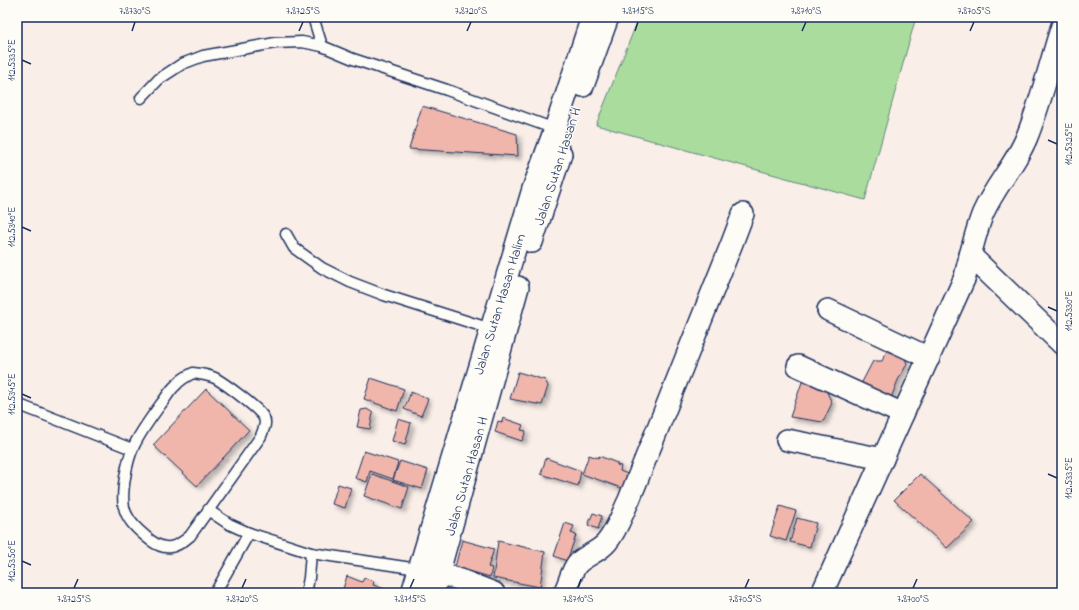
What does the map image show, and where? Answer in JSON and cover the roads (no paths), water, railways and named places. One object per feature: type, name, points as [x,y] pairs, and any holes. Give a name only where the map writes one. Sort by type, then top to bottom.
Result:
[{"type":"street","name":"Jalan Sutan Hasan Halim","points":[[412,593],[533,189],[555,129],[592,17]]},
{"type":"street","name":"Jalan Sutan Hasan H","points":[[433,593],[524,266],[582,90],[608,17]]},
{"type":"street","points":[[822,593],[965,277],[970,255],[984,212],[1017,158],[1055,79],[1062,26]]},
{"type":"street","points":[[564,593],[576,566],[585,558],[596,552],[614,533],[635,485],[743,214]]},
{"type":"street","points":[[970,255],[1062,344]]},
{"type":"street","points":[[828,310],[929,358]]},
{"type":"street","points":[[798,366],[903,414]]},
{"type":"street","points":[[787,440],[883,459]]},
{"type":"street","points":[[418,569],[439,573],[494,593]]},
{"type":"lane","points":[[313,17],[322,46]]},
{"type":"lane","points":[[141,98],[159,79],[182,64],[203,56],[275,43],[302,42],[322,46],[353,59],[555,129]]},
{"type":"lane","points":[[286,234],[294,248],[322,268],[350,282],[384,295],[491,329]]},
{"type":"lane","points":[[193,373],[206,375],[216,379],[257,409],[264,418],[265,426],[261,436],[208,510],[190,536],[180,545],[168,548],[155,544],[142,534],[131,523],[124,508],[122,488],[132,449],[143,429],[175,385],[184,377],[193,373]]},
{"type":"lane","points":[[17,404],[132,449]]},
{"type":"lane","points":[[208,510],[229,524],[249,533],[311,552],[418,569]]},
{"type":"lane","points":[[215,593],[249,533]]},
{"type":"lane","points":[[306,593],[311,552]]}]
